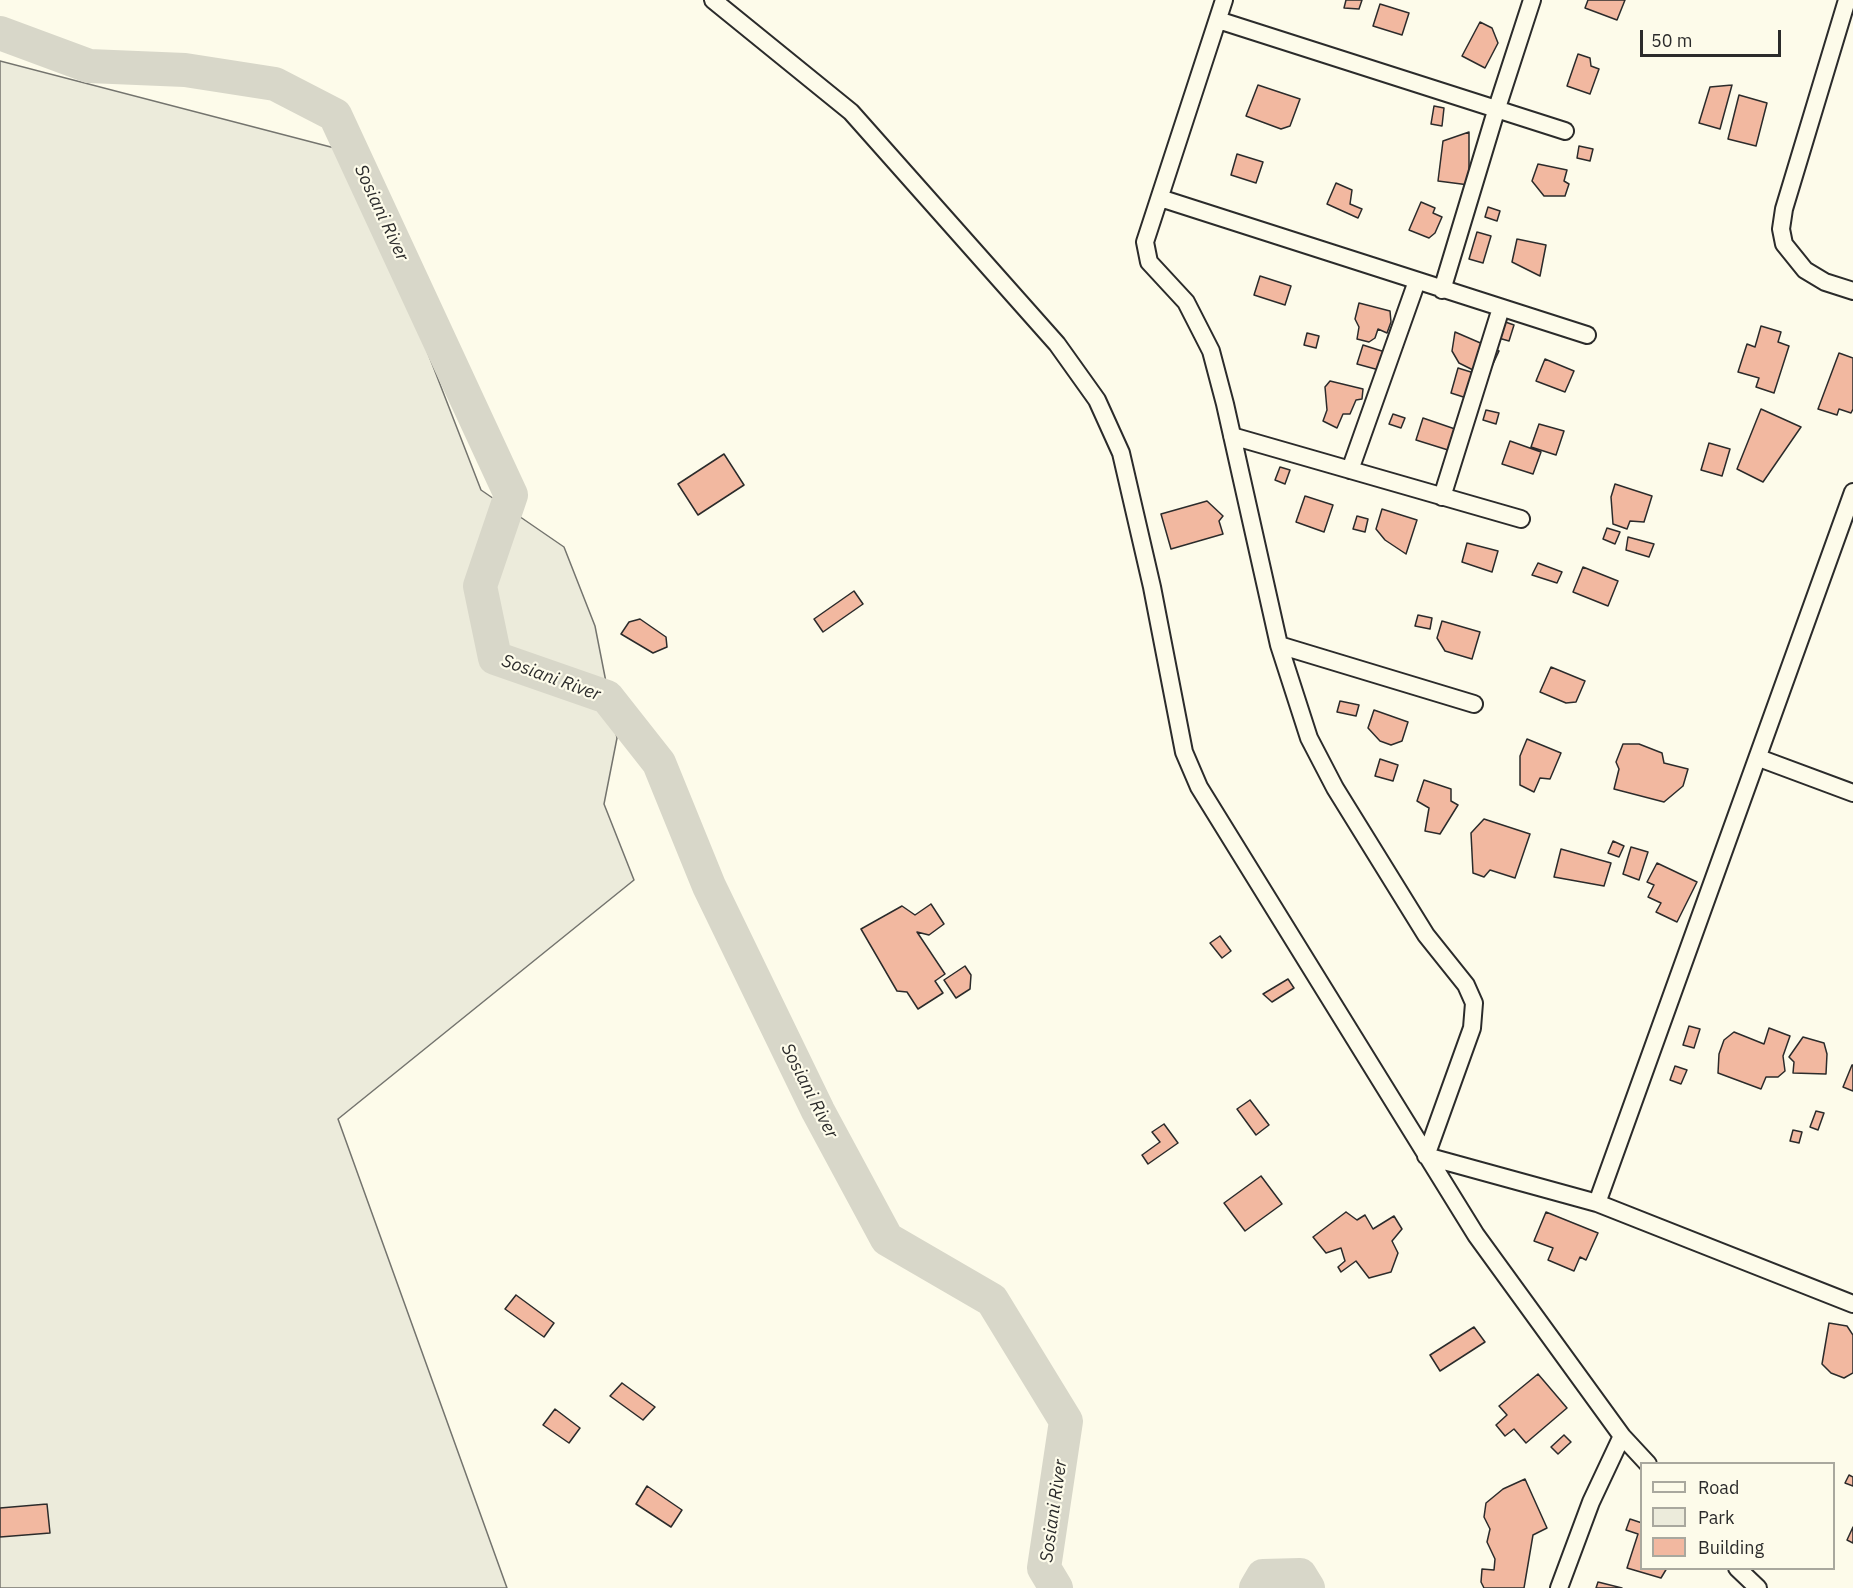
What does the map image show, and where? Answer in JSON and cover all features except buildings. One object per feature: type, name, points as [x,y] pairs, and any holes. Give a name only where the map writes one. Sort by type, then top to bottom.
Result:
[{"type":"street","points":[[712,0],[851,112],[1057,344],[1097,400],[1121,453],[1152,587],[1184,752],[1199,787],[1476,1235],[1622,1436],[1646,1462]]},
{"type":"street","points":[[1224,0],[1144,242],[1149,262],[1186,302],[1210,351],[1280,645],[1309,738],[1335,788],[1426,936],[1466,985],[1474,1003],[1472,1028],[1426,1156]]},
{"type":"street","points":[[1442,290],[1496,111],[1533,0]]},
{"type":"street","points":[[1847,0],[1784,209],[1781,229],[1784,244],[1805,270],[1825,282],[1853,291]]},
{"type":"street","points":[[1218,20],[1496,111],[1565,131]]},
{"type":"street","points":[[1160,198],[1587,335]]},
{"type":"street","points":[[1350,470],[1417,281]]},
{"type":"street","points":[[1442,496],[1501,308]]},
{"type":"street","points":[[1232,436],[1521,519]]},
{"type":"street","points":[[1597,1203],[1853,492]]},
{"type":"street","points":[[1280,645],[1474,704]]},
{"type":"street","points":[[1759,758],[1853,793]]},
{"type":"street","points":[[1426,1156],[1597,1203],[1853,1304]]},
{"type":"street","points":[[1559,1588],[1591,1502],[1622,1436]]},
{"type":"street","points":[[1738,1570],[1758,1588]]},
{"type":"green space","points":[[0,61],[350,152],[481,490],[564,547],[595,626],[617,738],[604,804],[634,880],[338,1119],[507,1588],[0,1588]]},
{"type":"waterway","name":"Sosiani River","points":[[0,33],[89,66],[185,70],[275,84],[335,115],[511,495],[480,586],[495,658],[607,697],[659,763],[709,886],[818,1111],[887,1239],[992,1300],[1066,1421],[1044,1568],[1056,1588]]},
{"type":"waterway","name":"Sosiani River","points":[[1256,1588],[1263,1576],[1300,1575],[1308,1588]]}]
